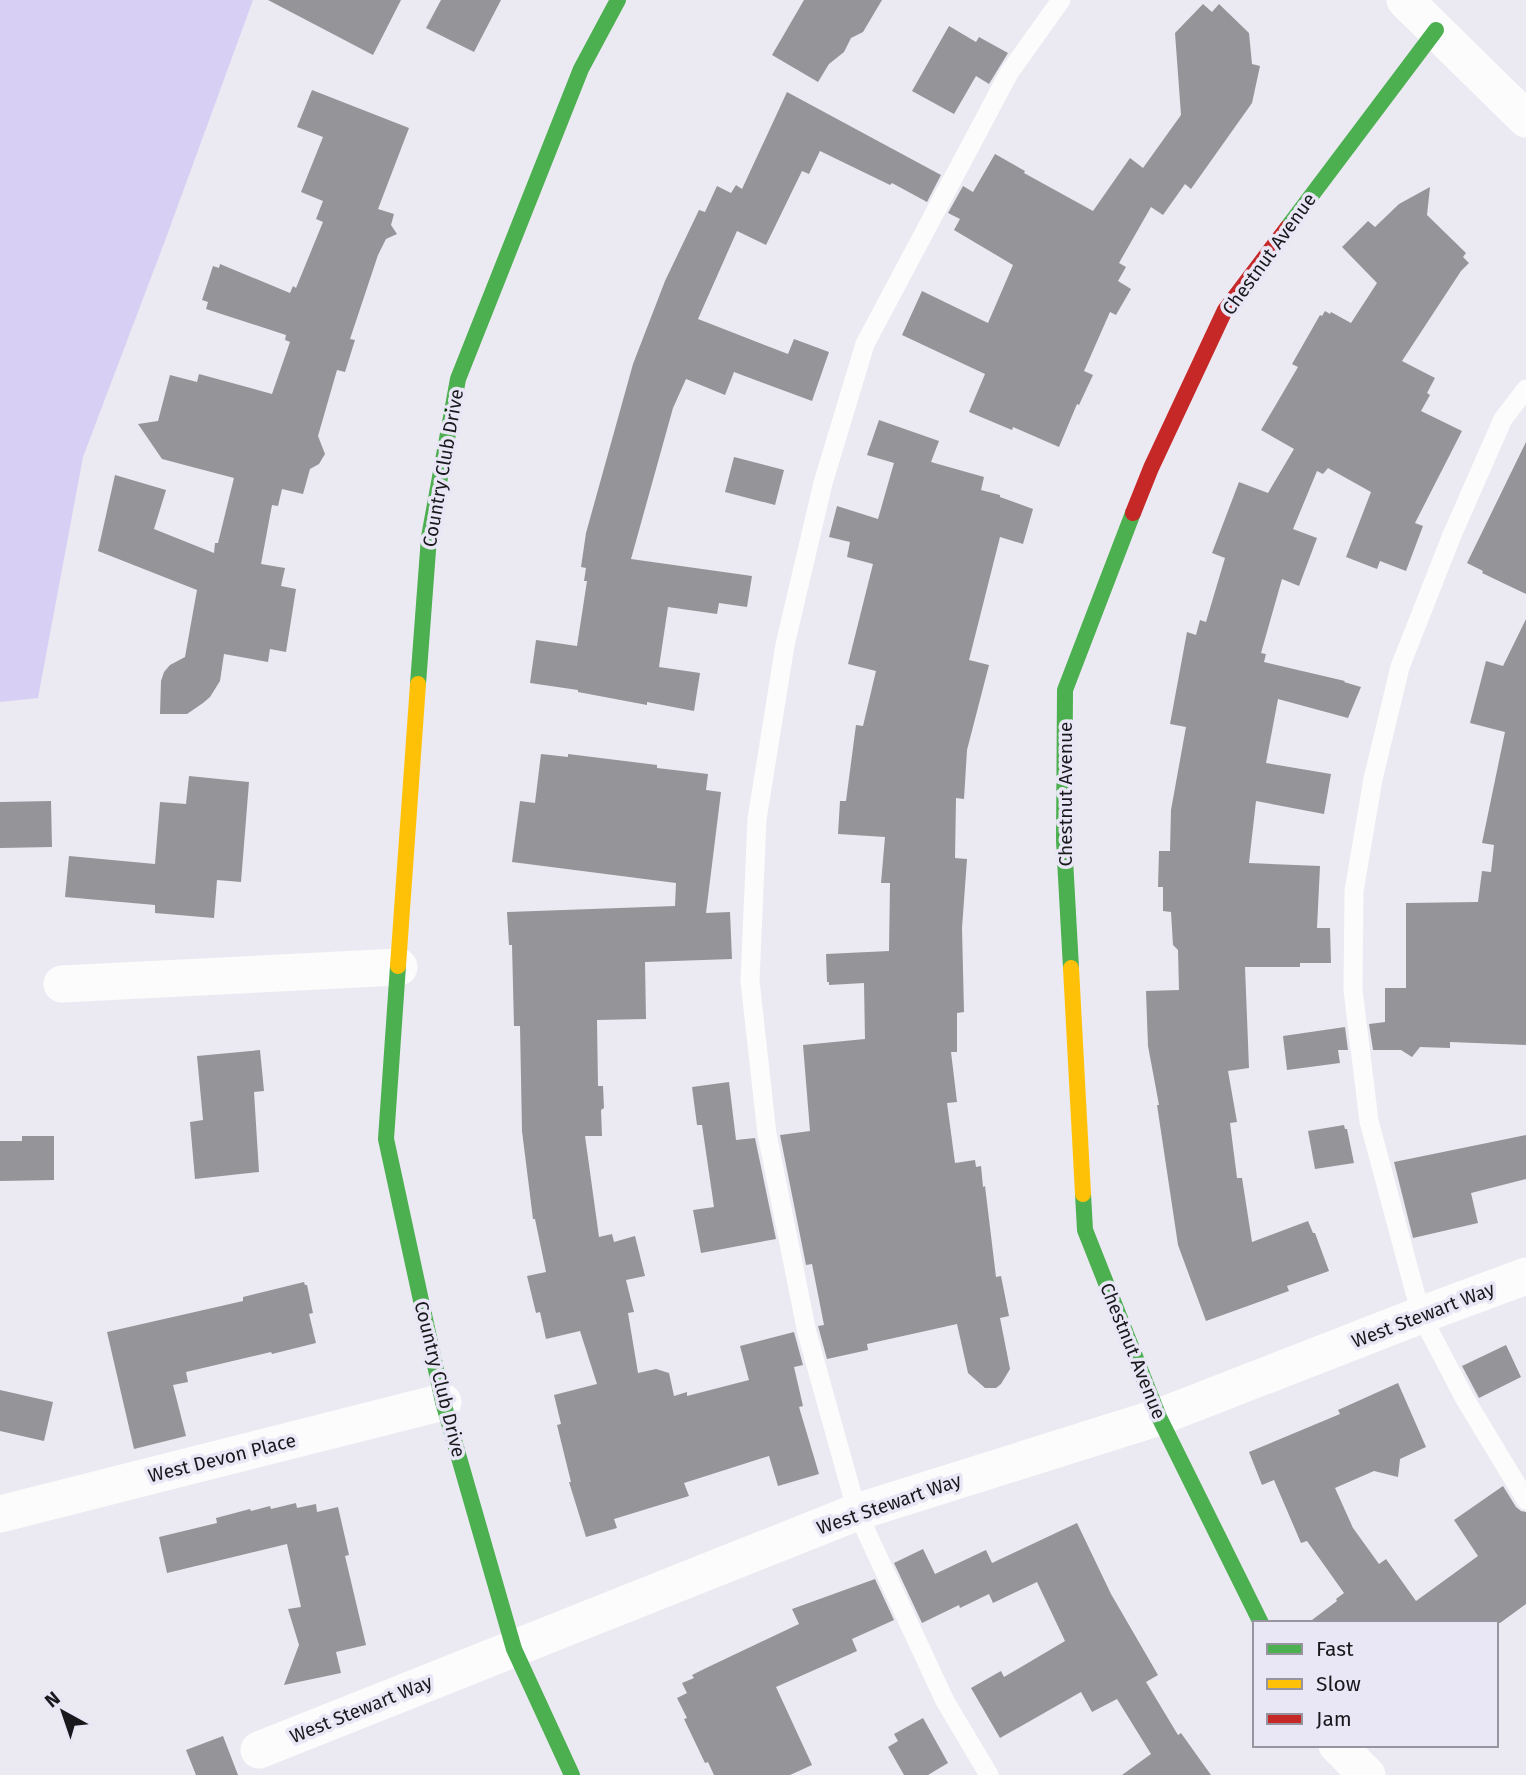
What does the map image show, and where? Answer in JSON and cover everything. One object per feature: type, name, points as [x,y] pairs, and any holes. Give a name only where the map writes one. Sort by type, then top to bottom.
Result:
[{"type":"street","name":"Country Club Drive","points":[[572,1775],[514,1648],[443,1402],[386,1139],[429,537],[458,379],[581,69],[618,0]]},
{"type":"street","points":[[1405,0],[1526,119]]},
{"type":"street","name":"Chestnut Avenue","points":[[1260,1621],[1159,1417],[1085,1230],[1063,841],[1065,690],[1151,468],[1225,310],[1436,30]]},
{"type":"street","points":[[62,984],[398,967]]},
{"type":"street","name":"West Stewart Way","points":[[259,1750],[856,1512],[1159,1417],[1526,1276]]},
{"type":"street","name":"West Devon Place","points":[[0,1514],[443,1402]]},
{"type":"street","points":[[1339,1747],[1367,1775]]},
{"type":"lane","points":[[989,1775],[945,1701],[856,1512],[807,1333],[767,1134],[750,981],[757,818],[785,645],[823,483],[865,344],[1009,73],[1061,0]]},
{"type":"lane","points":[[1526,389],[1503,419],[1452,535],[1400,667],[1373,779],[1354,891],[1353,990],[1369,1121],[1421,1315],[1465,1399],[1526,1500]]},
{"type":"shaded area","points":[[0,0],[253,0],[83,457],[38,698],[0,702]]},
{"type":"building","points":[[268,0],[401,0],[373,55]]},
{"type":"building","points":[[441,0],[501,0],[474,52],[426,28]]},
{"type":"building","points":[[804,0],[882,0],[863,32],[851,38],[844,52],[829,64],[818,82],[772,55]]},
{"type":"building","points":[[1203,4],[1212,12],[1219,4],[1249,33],[1252,64],[1260,66],[1252,103],[1191,189],[1185,184],[1163,215],[1151,207],[1119,263],[1126,267],[1118,281],[1131,289],[1116,315],[1110,312],[1084,371],[1093,375],[1059,447],[969,412],[985,374],[902,335],[922,291],[988,323],[1013,265],[954,230],[960,219],[948,213],[963,186],[973,192],[995,154],[1093,211],[1130,158],[1143,168],[1181,115],[1175,33]]},
{"type":"building","points":[[949,26],[976,42],[979,37],[1008,53],[989,84],[976,76],[954,114],[912,91]]},
{"type":"building","points":[[312,90],[409,128],[378,209],[394,214],[391,225],[397,234],[386,239],[378,255],[350,339],[355,340],[345,372],[337,370],[318,436],[325,454],[319,464],[310,469],[303,494],[282,489],[278,506],[272,505],[261,564],[285,568],[281,586],[296,589],[286,652],[270,649],[268,662],[224,654],[220,681],[210,697],[187,714],[160,714],[161,681],[170,665],[185,657],[197,590],[98,551],[115,475],[166,490],[154,529],[214,553],[234,478],[162,459],[138,424],[158,421],[170,375],[197,382],[199,374],[272,394],[290,342],[285,340],[286,335],[206,309],[208,302],[202,300],[213,266],[219,268],[220,264],[290,293],[293,286],[296,288],[323,222],[316,219],[323,201],[301,192],[323,137],[297,127]]},
{"type":"building","points":[[787,92],[941,175],[927,202],[820,151],[809,174],[802,171],[766,245],[737,231],[698,319],[788,354],[794,339],[829,352],[812,401],[734,372],[725,395],[686,379],[673,408],[631,559],[752,576],[747,607],[719,603],[717,614],[668,607],[659,667],[700,673],[694,711],[530,683],[536,640],[577,646],[587,581],[584,581],[586,568],[581,567],[586,533],[633,364],[665,281],[699,210],[705,212],[717,186],[731,193],[736,185],[742,189]]},
{"type":"building","points":[[1430,187],[1427,215],[1466,253],[1463,257],[1469,263],[1402,361],[1435,378],[1421,411],[1462,431],[1415,523],[1423,526],[1406,571],[1380,561],[1377,569],[1346,557],[1371,492],[1328,468],[1323,474],[1317,471],[1293,529],[1317,538],[1299,586],[1282,579],[1261,653],[1266,654],[1264,662],[1361,687],[1348,718],[1278,699],[1266,763],[1331,774],[1324,814],[1256,801],[1249,863],[1320,866],[1317,928],[1330,928],[1331,963],[1300,963],[1300,967],[1245,967],[1249,1068],[1228,1071],[1237,1122],[1230,1123],[1237,1178],[1242,1178],[1252,1242],[1308,1221],[1329,1271],[1287,1286],[1289,1291],[1206,1321],[1178,1245],[1148,1046],[1146,991],[1179,990],[1178,950],[1173,945],[1171,912],[1163,911],[1163,887],[1158,887],[1159,851],[1170,851],[1171,810],[1186,727],[1170,724],[1187,632],[1196,635],[1200,620],[1206,622],[1225,558],[1212,553],[1239,482],[1268,493],[1294,449],[1261,430],[1298,367],[1292,364],[1320,315],[1325,311],[1330,314],[1331,312],[1351,323],[1377,283],[1342,247],[1368,221],[1375,227],[1399,204]]},
{"type":"building","points":[[879,420],[939,441],[931,462],[984,477],[981,490],[1033,509],[1023,544],[1000,537],[969,660],[989,665],[967,750],[964,799],[956,798],[955,858],[967,859],[962,928],[964,1012],[957,1013],[957,1052],[951,1052],[957,1102],[947,1103],[955,1163],[975,1160],[976,1167],[981,1166],[996,1277],[1001,1276],[1009,1316],[1000,1318],[1010,1369],[996,1388],[985,1388],[968,1373],[957,1324],[867,1344],[868,1350],[827,1359],[818,1326],[824,1325],[812,1264],[806,1265],[780,1135],[810,1131],[803,1045],[865,1039],[864,983],[829,985],[826,954],[889,951],[890,883],[881,883],[885,837],[838,834],[840,801],[846,801],[856,725],[863,726],[876,671],[848,664],[873,564],[847,557],[850,542],[829,537],[837,506],[878,519],[894,463],[867,455]]},
{"type":"building","points":[[1526,442],[1526,594],[1467,563]]},
{"type":"building","points":[[734,457],[784,470],[775,505],[725,492]]},
{"type":"building","points":[[1526,619],[1526,1045],[1450,1042],[1450,1048],[1420,1047],[1412,1057],[1401,1050],[1373,1050],[1369,1024],[1385,1022],[1385,988],[1406,988],[1406,903],[1478,902],[1482,871],[1491,872],[1494,845],[1482,843],[1505,732],[1470,723],[1486,661],[1503,666]]},
{"type":"building","points":[[541,754],[568,757],[568,754],[708,774],[706,790],[721,792],[706,913],[730,912],[732,959],[645,962],[646,1019],[597,1020],[598,1086],[603,1086],[604,1108],[601,1110],[602,1136],[585,1136],[599,1237],[612,1234],[614,1242],[635,1236],[645,1276],[626,1280],[634,1312],[628,1313],[638,1373],[656,1369],[669,1373],[674,1396],[687,1392],[687,1396],[749,1380],[740,1346],[794,1332],[803,1365],[794,1367],[803,1406],[799,1407],[819,1474],[778,1486],[769,1456],[684,1483],[689,1496],[614,1519],[617,1528],[586,1537],[569,1482],[557,1425],[561,1424],[554,1395],[597,1384],[580,1331],[546,1339],[527,1276],[546,1272],[533,1219],[522,1131],[520,1026],[514,1026],[512,945],[509,945],[507,912],[675,906],[676,883],[512,862],[520,801],[535,803]]},
{"type":"building","points":[[189,776],[249,782],[241,882],[217,880],[214,918],[155,913],[155,905],[65,897],[69,856],[155,864],[160,802],[186,804]]},
{"type":"building","points":[[51,801],[52,847],[0,848],[0,802]]},
{"type":"building","points":[[1345,1027],[1348,1050],[1338,1050],[1340,1063],[1287,1070],[1283,1036]]},
{"type":"building","points":[[260,1050],[264,1091],[254,1092],[259,1172],[195,1179],[190,1122],[203,1120],[197,1056]]},
{"type":"building","points":[[729,1082],[736,1140],[755,1138],[776,1239],[701,1253],[693,1210],[714,1207],[702,1125],[697,1125],[692,1087]]},
{"type":"building","points":[[1344,1125],[1354,1163],[1315,1169],[1308,1131]]},
{"type":"building","points":[[1526,1135],[1526,1179],[1471,1193],[1478,1223],[1413,1238],[1394,1162]]},
{"type":"building","points":[[22,1136],[54,1136],[54,1180],[0,1181],[0,1141],[22,1141]]},
{"type":"building","points":[[304,1282],[313,1313],[309,1314],[316,1343],[186,1372],[188,1382],[173,1385],[186,1436],[134,1449],[107,1332],[243,1301],[243,1297]]},
{"type":"building","points":[[1506,1345],[1521,1377],[1479,1398],[1462,1366]]},
{"type":"building","points":[[1398,1383],[1426,1447],[1400,1459],[1398,1477],[1374,1471],[1335,1488],[1353,1528],[1379,1564],[1386,1559],[1416,1601],[1478,1556],[1454,1520],[1503,1486],[1516,1507],[1526,1512],[1526,1604],[1500,1623],[1311,1621],[1344,1593],[1307,1541],[1301,1543],[1274,1480],[1262,1485],[1249,1452],[1340,1414],[1338,1410]]},
{"type":"building","points":[[0,1390],[53,1402],[44,1441],[0,1431]]},
{"type":"building","points":[[296,1503],[297,1508],[316,1504],[317,1512],[338,1507],[349,1555],[345,1556],[366,1645],[336,1652],[341,1673],[284,1685],[299,1645],[288,1609],[301,1607],[287,1544],[167,1573],[159,1537],[217,1523],[216,1518],[250,1509],[251,1511],[270,1506],[271,1509]]},
{"type":"building","points":[[1077,1523],[1111,1594],[1158,1675],[1146,1682],[1178,1735],[1181,1733],[1211,1775],[1122,1775],[1151,1754],[1117,1699],[1092,1712],[1081,1692],[1000,1738],[971,1688],[1001,1671],[1004,1677],[1065,1641],[1037,1582],[993,1603],[989,1594],[922,1623],[894,1563],[923,1549],[935,1574],[986,1550],[992,1563]]},
{"type":"building","points":[[875,1579],[894,1620],[852,1639],[857,1651],[776,1687],[812,1765],[790,1775],[714,1775],[708,1762],[705,1763],[684,1719],[687,1718],[677,1698],[687,1693],[682,1683],[694,1678],[692,1675],[799,1624],[792,1609]]},
{"type":"building","points":[[923,1718],[948,1763],[928,1775],[904,1775],[888,1747],[898,1741],[894,1734]]},
{"type":"building","points":[[223,1736],[238,1775],[196,1775],[186,1750]]},
{"type":"traffic: fast","points":[[418,684],[429,537],[458,379],[581,69],[618,0]]},
{"type":"traffic: fast","points":[[1287,228],[1436,30]]},
{"type":"traffic: fast","points":[[1071,968],[1064,841],[1065,690],[1133,513]]},
{"type":"traffic: fast","points":[[398,966],[386,1139],[443,1402],[514,1649],[572,1775]]},
{"type":"traffic: fast","points":[[1083,1194],[1085,1230],[1159,1417],[1260,1621]]},
{"type":"traffic: slow","points":[[398,966],[418,684]]},
{"type":"traffic: slow","points":[[1071,968],[1083,1194]]},
{"type":"traffic: jam","points":[[1133,513],[1151,468],[1225,310],[1287,228]]}]
